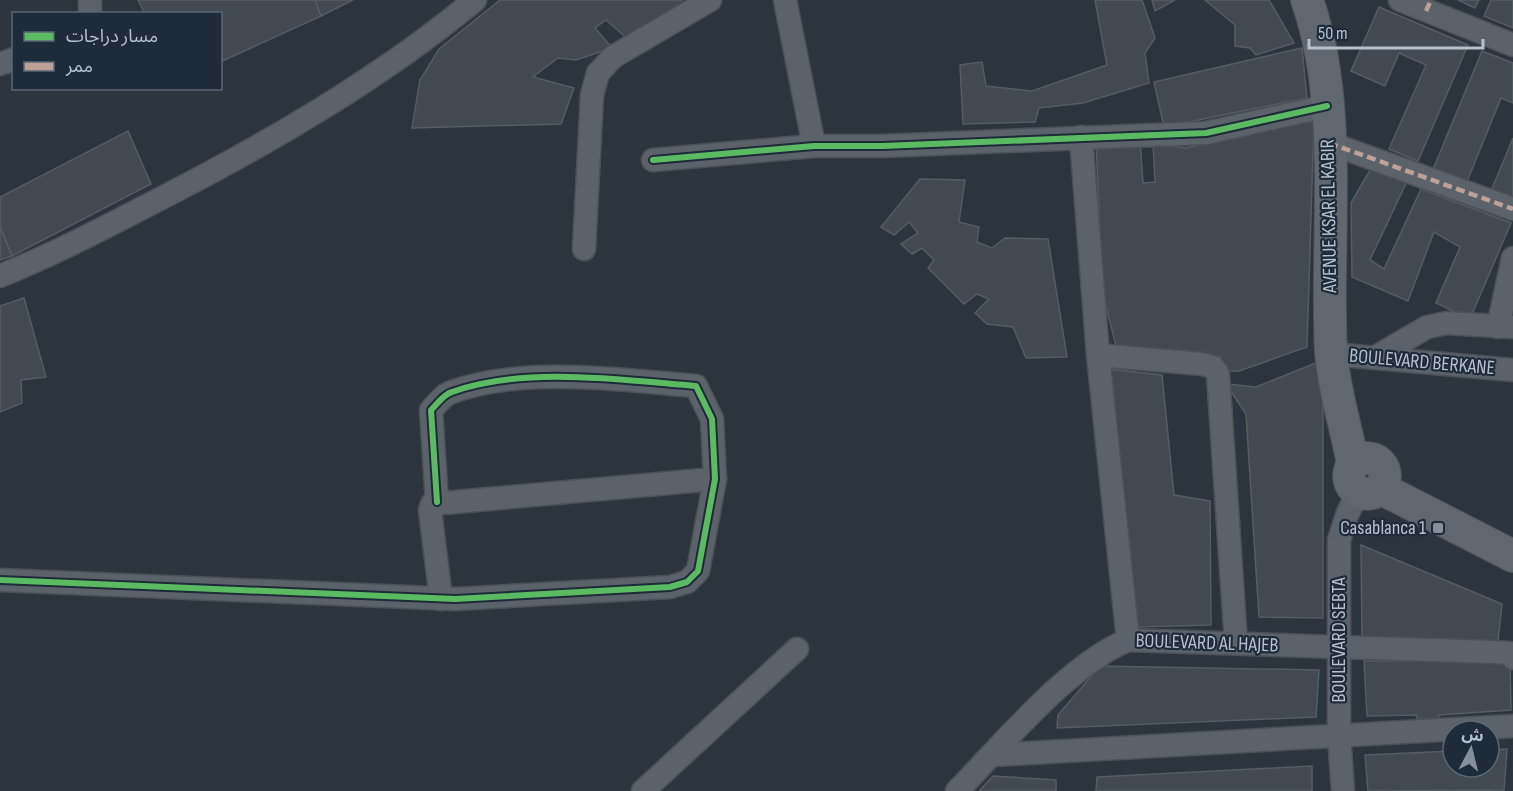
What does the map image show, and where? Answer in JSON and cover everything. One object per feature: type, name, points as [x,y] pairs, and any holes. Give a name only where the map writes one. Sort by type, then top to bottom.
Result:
[{"type":"street","points":[[0,276],[202,179],[316,113],[450,21],[475,0]]},
{"type":"street","points":[[584,249],[592,94],[598,73],[613,57],[710,0]]},
{"type":"street","points":[[785,0],[814,146]]},
{"type":"street","name":"AVENUE KSAR EL KABIR","points":[[1307,0],[1318,32],[1327,106],[1331,354],[1338,400],[1348,434],[1365,475]]},
{"type":"street","points":[[1400,0],[1429,5],[1513,45]]},
{"type":"street","points":[[653,160],[814,146],[985,143],[1206,133],[1327,106]]},
{"type":"street","points":[[1081,137],[1098,355],[1128,640]]},
{"type":"street","points":[[1329,143],[1513,209]]},
{"type":"street","points":[[1374,358],[1427,327],[1447,323],[1505,327],[1513,258]]},
{"type":"street","name":"BOULEVARD BERKANE","points":[[1331,354],[1513,370]]},
{"type":"street","points":[[1098,355],[1202,364],[1213,368],[1218,374],[1236,642]]},
{"type":"street","points":[[0,580],[441,599],[670,587],[687,582],[698,571],[715,479],[712,418],[696,386],[597,378],[508,380],[449,392],[431,410],[437,502]]},
{"type":"street","points":[[1365,475],[1513,556]]},
{"type":"street","name":"BOULEVARD SEBTA","points":[[1343,791],[1339,736],[1340,540],[1365,475]]},
{"type":"street","points":[[441,599],[430,510],[432,504],[715,479]]},
{"type":"street","name":"BOULEVARD AL HAJEB","points":[[957,791],[1074,674],[1106,649],[1128,640],[1236,642],[1338,649],[1493,652],[1509,654],[1513,658]]},
{"type":"street","points":[[643,791],[797,649]]},
{"type":"street","points":[[993,755],[1513,726]]},
{"type":"building","points":[[138,0],[315,0],[321,16],[222,61],[222,12],[144,12]]},
{"type":"building","points":[[315,0],[353,0],[321,16]]},
{"type":"building","points":[[500,0],[682,0],[683,5],[628,39],[606,20],[595,28],[612,48],[576,60],[558,58],[533,77],[574,88],[561,124],[412,128],[420,80],[439,49]]},
{"type":"building","points":[[1095,0],[1142,0],[1155,38],[1145,53],[1149,83],[1083,103],[1039,108],[1035,122],[963,124],[960,65],[982,62],[986,86],[1032,91],[1107,65]]},
{"type":"building","points":[[1152,0],[1175,0],[1155,11]]},
{"type":"building","points":[[1205,0],[1269,0],[1294,43],[1256,55],[1250,48],[1235,46],[1235,25]]},
{"type":"building","points":[[1458,0],[1479,0],[1475,8]]},
{"type":"building","points":[[1491,0],[1513,0],[1513,28],[1484,16]]},
{"type":"building","points":[[1379,7],[1468,45],[1418,161],[1389,149],[1426,65],[1399,53],[1385,86],[1351,71]]},
{"type":"building","points":[[1302,48],[1307,98],[1164,127],[1154,82]]},
{"type":"building","points":[[1482,51],[1513,63],[1513,103],[1501,98],[1466,184],[1432,172]]},
{"type":"building","points":[[1314,120],[1307,347],[1239,371],[1223,371],[1221,357],[1116,346],[1103,294],[1096,142],[1140,140],[1143,183],[1155,182],[1153,144],[1186,148]]},
{"type":"building","points":[[128,131],[151,184],[12,256],[0,227],[0,197]]},
{"type":"building","points":[[1513,138],[1513,200],[1491,191]]},
{"type":"building","points":[[1373,165],[1409,177],[1370,260],[1384,269],[1421,189],[1511,223],[1470,319],[1436,303],[1460,247],[1434,232],[1408,301],[1352,277],[1351,203]]},
{"type":"building","points":[[920,179],[965,180],[959,222],[979,227],[977,242],[992,248],[1005,238],[1048,239],[1067,357],[1026,358],[1013,327],[987,324],[975,313],[989,299],[977,294],[964,304],[928,268],[934,260],[922,248],[912,254],[901,244],[918,233],[909,222],[894,235],[881,227]]},
{"type":"building","points":[[0,227],[12,256],[0,260]]},
{"type":"building","points":[[24,298],[46,377],[21,380],[22,403],[0,412],[0,306]]},
{"type":"building","points":[[1323,360],[1323,618],[1259,617],[1246,414],[1226,384],[1256,387]]},
{"type":"building","points":[[1108,369],[1162,375],[1174,495],[1210,501],[1211,625],[1134,627]]},
{"type":"building","points":[[1361,545],[1502,604],[1498,641],[1362,642]]},
{"type":"building","points":[[1364,661],[1510,661],[1511,710],[1439,715],[1437,724],[1419,725],[1416,715],[1367,716]]},
{"type":"building","points":[[1100,666],[1319,670],[1316,717],[1057,728],[1058,715]]},
{"type":"building","points":[[1501,749],[1507,749],[1504,790],[1368,791],[1365,755],[1441,752],[1441,779],[1501,779]]},
{"type":"building","points":[[1312,766],[1312,791],[1096,791],[1097,777]]},
{"type":"building","points":[[993,776],[1056,780],[1056,791],[979,791]]},
{"type":"marked path","points":[[1426,11],[1431,0]]},
{"type":"marked path","points":[[1329,143],[1513,209]]},
{"type":"cycle path","points":[[653,160],[814,146],[882,146],[1206,133],[1327,106]]},
{"type":"cycle path","points":[[0,580],[455,599],[670,587],[687,582],[698,571],[715,479],[712,419],[696,386],[605,378],[541,377],[480,384],[452,392],[443,397],[431,410],[437,502]]},
{"type":"place","name":"Casablanca 1","points":[[1438,528]]}]
